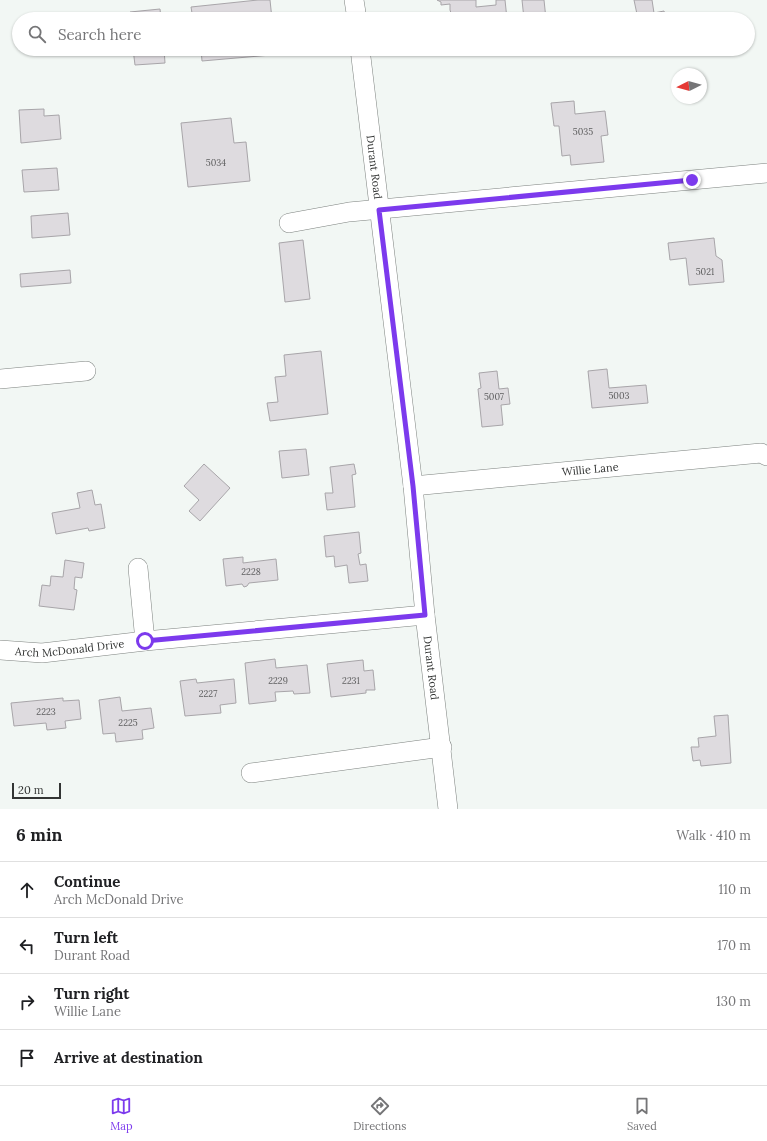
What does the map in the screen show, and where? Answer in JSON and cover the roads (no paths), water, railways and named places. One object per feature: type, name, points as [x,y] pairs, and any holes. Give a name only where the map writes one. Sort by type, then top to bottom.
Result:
[{"type":"street","points":[[354,0],[356,12]]},
{"type":"street","name":"Durant Road","points":[[361,56],[413,486],[425,615],[442,747],[448,809]]},
{"type":"street","points":[[289,223],[349,212],[767,173]]},
{"type":"street","points":[[0,379],[86,371]]},
{"type":"street","name":"Willie Lane","points":[[413,486],[761,453],[767,456]]},
{"type":"street","points":[[138,568],[145,641]]},
{"type":"street","name":"Arch McDonald Drive","points":[[0,650],[42,653],[145,641],[425,615]]},
{"type":"street","points":[[252,773],[442,747]]}]
